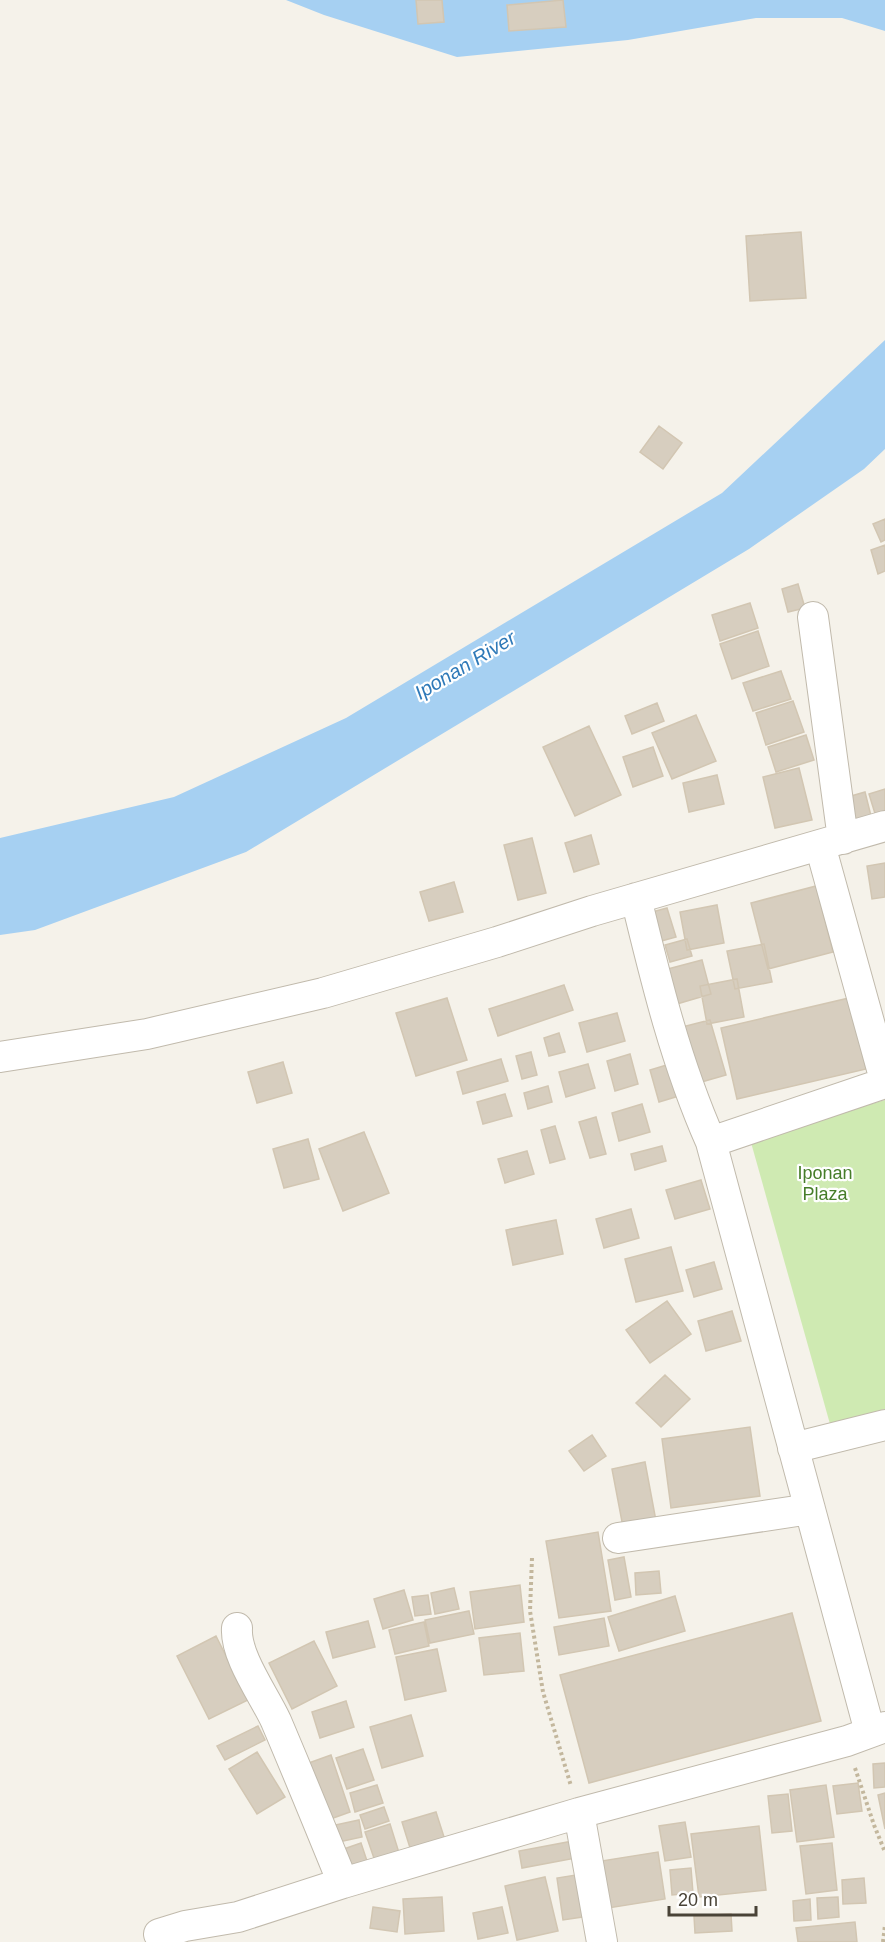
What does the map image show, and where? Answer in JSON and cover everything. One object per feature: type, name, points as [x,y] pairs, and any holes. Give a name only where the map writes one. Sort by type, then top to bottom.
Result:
[{"type":"street","points":[[711,1142],[885,1081],[831,842],[813,616]]},
{"type":"street","points":[[0,1057],[147,1034],[323,993],[636,898],[885,826]]},
{"type":"street","points":[[159,1934],[185,1926],[238,1917],[579,1813],[867,1733],[810,1509],[711,1142],[697,1109],[663,1007],[636,898]]},
{"type":"street","points":[[793,1448],[885,1425]]},
{"type":"street","points":[[618,1538],[810,1509]]},
{"type":"street","points":[[237,1628],[238,1644],[243,1658],[275,1721],[344,1883]]},
{"type":"street","points":[[579,1813],[602,1942]]},
{"type":"path","points":[[532,1558],[530,1611],[543,1692],[579,1813]]},
{"type":"path","points":[[867,1733],[874,1825],[885,1852]]},
{"type":"path","points":[[883,1942],[885,1925]]},
{"type":"green space","name":"Iponan Plaza","points":[[885,1100],[885,1409],[830,1424],[750,1139]]},
{"type":"water","points":[[286,0],[885,0],[885,31],[842,18],[756,18],[628,40],[457,57],[324,15]]},
{"type":"water","name":"Iponan River","points":[[885,340],[885,449],[864,469],[749,549],[246,852],[35,930],[0,935],[0,838],[174,797],[346,718],[722,493]]},
{"type":"building","points":[[416,0],[442,0],[444,22],[418,24]]},
{"type":"building","points":[[563,0],[566,27],[509,31],[507,5]]},
{"type":"building","points":[[801,232],[806,298],[750,301],[746,236]]},
{"type":"building","points":[[659,426],[682,443],[663,469],[640,452]]},
{"type":"building","points":[[885,519],[885,540],[881,542],[873,524]]},
{"type":"building","points":[[885,545],[885,571],[878,574],[871,550]]},
{"type":"building","points":[[798,584],[805,608],[788,612],[782,589]]},
{"type":"building","points":[[750,603],[758,628],[720,641],[712,615]]},
{"type":"building","points":[[758,631],[769,666],[732,679],[720,644]]},
{"type":"building","points":[[781,671],[791,699],[753,711],[743,683]]},
{"type":"building","points":[[793,701],[804,732],[766,745],[756,713]]},
{"type":"building","points":[[657,703],[664,721],[632,734],[625,716]]},
{"type":"building","points":[[696,715],[716,761],[672,779],[652,733]]},
{"type":"building","points":[[589,726],[621,795],[575,816],[543,747]]},
{"type":"building","points":[[806,735],[814,760],[776,772],[768,747]]},
{"type":"building","points":[[653,747],[663,776],[633,787],[623,757]]},
{"type":"building","points":[[799,768],[812,820],[775,828],[763,777]]},
{"type":"building","points":[[717,775],[724,804],[689,812],[683,783]]},
{"type":"building","points":[[885,789],[885,818],[877,820],[869,794]]},
{"type":"building","points":[[865,792],[872,820],[851,826],[844,798]]},
{"type":"building","points":[[591,835],[599,864],[574,872],[565,843]]},
{"type":"building","points":[[532,838],[546,893],[518,900],[504,845]]},
{"type":"building","points":[[885,863],[885,897],[872,899],[867,866]]},
{"type":"building","points":[[454,882],[463,912],[429,921],[420,892]]},
{"type":"building","points":[[816,886],[833,952],[768,969],[751,903]]},
{"type":"building","points":[[717,905],[724,943],[687,950],[680,912]]},
{"type":"building","points":[[667,908],[676,937],[654,943],[645,914]]},
{"type":"building","points":[[687,939],[692,956],[670,962],[665,945]]},
{"type":"building","points":[[764,944],[772,982],[735,989],[727,951]]},
{"type":"building","points":[[702,960],[711,994],[670,1006],[660,971]]},
{"type":"building","points":[[737,979],[744,1017],[707,1024],[700,986]]},
{"type":"building","points":[[564,985],[573,1010],[498,1036],[489,1009]]},
{"type":"building","points":[[447,998],[467,1060],[416,1076],[396,1013]]},
{"type":"building","points":[[849,998],[866,1069],[737,1099],[721,1028]]},
{"type":"building","points":[[617,1013],[625,1041],[587,1052],[579,1023]]},
{"type":"building","points":[[710,1020],[726,1075],[698,1083],[682,1027]]},
{"type":"building","points":[[559,1033],[565,1052],[549,1056],[544,1038]]},
{"type":"building","points":[[531,1052],[537,1075],[522,1079],[516,1056]]},
{"type":"building","points":[[630,1054],[638,1084],[615,1091],[607,1061]]},
{"type":"building","points":[[501,1059],[508,1081],[463,1094],[457,1072]]},
{"type":"building","points":[[283,1062],[292,1093],[257,1103],[248,1072]]},
{"type":"building","points":[[588,1064],[595,1088],[566,1097],[559,1072]]},
{"type":"building","points":[[670,1064],[679,1096],[659,1102],[650,1070]]},
{"type":"building","points":[[548,1086],[552,1102],[528,1109],[524,1093]]},
{"type":"building","points":[[505,1094],[512,1116],[483,1124],[477,1102]]},
{"type":"building","points":[[642,1104],[650,1132],[619,1141],[612,1113]]},
{"type":"building","points":[[596,1117],[606,1154],[590,1158],[579,1122]]},
{"type":"building","points":[[555,1126],[565,1159],[550,1163],[541,1130]]},
{"type":"building","points":[[364,1132],[389,1193],[343,1211],[319,1149]]},
{"type":"building","points":[[308,1139],[319,1179],[284,1188],[273,1149]]},
{"type":"building","points":[[662,1146],[666,1161],[635,1170],[631,1154]]},
{"type":"building","points":[[527,1151],[534,1174],[505,1183],[498,1159]]},
{"type":"building","points":[[701,1180],[710,1209],[675,1219],[666,1190]]},
{"type":"building","points":[[631,1209],[639,1238],[604,1248],[596,1219]]},
{"type":"building","points":[[556,1220],[563,1254],[513,1265],[506,1230]]},
{"type":"building","points":[[671,1247],[683,1291],[636,1302],[625,1259]]},
{"type":"building","points":[[714,1262],[722,1289],[694,1297],[686,1270]]},
{"type":"building","points":[[667,1301],[691,1334],[650,1363],[626,1330]]},
{"type":"building","points":[[732,1311],[741,1341],[706,1351],[698,1321]]},
{"type":"building","points":[[665,1375],[690,1399],[661,1427],[636,1403]]},
{"type":"building","points":[[750,1427],[760,1496],[671,1508],[662,1439]]},
{"type":"building","points":[[592,1435],[606,1456],[584,1471],[569,1451]]},
{"type":"building","points":[[645,1462],[656,1521],[623,1527],[612,1469]]},
{"type":"building","points":[[598,1532],[611,1611],[559,1618],[546,1541]]},
{"type":"building","points":[[624,1557],[631,1597],[615,1600],[608,1560]]},
{"type":"building","points":[[659,1571],[661,1593],[636,1595],[635,1573]]},
{"type":"building","points":[[520,1585],[524,1622],[475,1629],[470,1592]]},
{"type":"building","points":[[454,1588],[459,1609],[435,1614],[431,1593]]},
{"type":"building","points":[[404,1590],[413,1620],[383,1629],[374,1599]]},
{"type":"building","points":[[428,1595],[431,1614],[415,1616],[412,1597]]},
{"type":"building","points":[[675,1596],[685,1631],[619,1651],[608,1617]]},
{"type":"building","points":[[469,1611],[474,1634],[430,1643],[425,1620]]},
{"type":"building","points":[[792,1613],[821,1721],[589,1783],[560,1675]]},
{"type":"building","points":[[604,1618],[609,1646],[559,1655],[554,1627]]},
{"type":"building","points":[[368,1621],[375,1647],[333,1658],[326,1632]]},
{"type":"building","points":[[424,1622],[429,1646],[395,1654],[389,1630]]},
{"type":"building","points":[[520,1633],[524,1671],[484,1675],[479,1638]]},
{"type":"building","points":[[216,1636],[248,1700],[209,1719],[177,1656]]},
{"type":"building","points":[[314,1641],[337,1686],[292,1709],[269,1663]]},
{"type":"building","points":[[437,1649],[446,1691],[405,1700],[396,1657]]},
{"type":"building","points":[[346,1701],[354,1727],[320,1738],[312,1712]]},
{"type":"building","points":[[411,1715],[423,1756],[382,1768],[370,1727]]},
{"type":"building","points":[[258,1726],[265,1740],[225,1760],[217,1746]]},
{"type":"building","points":[[363,1749],[374,1780],[347,1789],[336,1758]]},
{"type":"building","points":[[257,1752],[285,1797],[257,1814],[229,1769]]},
{"type":"building","points":[[331,1755],[350,1812],[325,1821],[306,1764]]},
{"type":"building","points":[[885,1763],[885,1787],[874,1788],[873,1764]]},
{"type":"building","points":[[858,1783],[862,1811],[837,1814],[833,1786]]},
{"type":"building","points":[[377,1785],[383,1803],[355,1812],[350,1793]]},
{"type":"building","points":[[826,1785],[834,1837],[797,1842],[790,1790]]},
{"type":"building","points":[[885,1793],[885,1829],[878,1795]]},
{"type":"building","points":[[788,1794],[792,1831],[772,1833],[768,1796]]},
{"type":"building","points":[[384,1807],[389,1821],[365,1829],[360,1815]]},
{"type":"building","points":[[436,1812],[445,1840],[411,1851],[402,1822]]},
{"type":"building","points":[[359,1820],[362,1837],[329,1844],[326,1827]]},
{"type":"building","points":[[685,1822],[691,1857],[665,1861],[659,1826]]},
{"type":"building","points":[[390,1824],[400,1856],[376,1864],[365,1832]]},
{"type":"building","points":[[759,1826],[766,1890],[699,1897],[691,1834]]},
{"type":"building","points":[[573,1841],[576,1858],[522,1868],[519,1851]]},
{"type":"building","points":[[361,1843],[369,1867],[347,1874],[338,1851]]},
{"type":"building","points":[[832,1843],[837,1890],[806,1894],[800,1846]]},
{"type":"building","points":[[658,1852],[665,1899],[602,1909],[595,1862]]},
{"type":"building","points":[[691,1868],[693,1893],[672,1895],[670,1870]]},
{"type":"building","points":[[582,1874],[589,1916],[563,1920],[557,1878]]},
{"type":"building","points":[[545,1877],[558,1931],[517,1940],[505,1886]]},
{"type":"building","points":[[864,1878],[866,1903],[843,1904],[842,1880]]},
{"type":"building","points":[[442,1897],[444,1931],[405,1934],[403,1899]]},
{"type":"building","points":[[838,1897],[839,1917],[818,1919],[817,1898]]},
{"type":"building","points":[[810,1899],[811,1920],[794,1921],[793,1901]]},
{"type":"building","points":[[373,1907],[400,1911],[397,1932],[370,1928]]},
{"type":"building","points":[[502,1907],[508,1933],[478,1939],[473,1913]]},
{"type":"building","points":[[731,1914],[732,1931],[695,1933],[694,1916]]},
{"type":"building","points":[[855,1922],[857,1942],[798,1942],[796,1928]]}]
